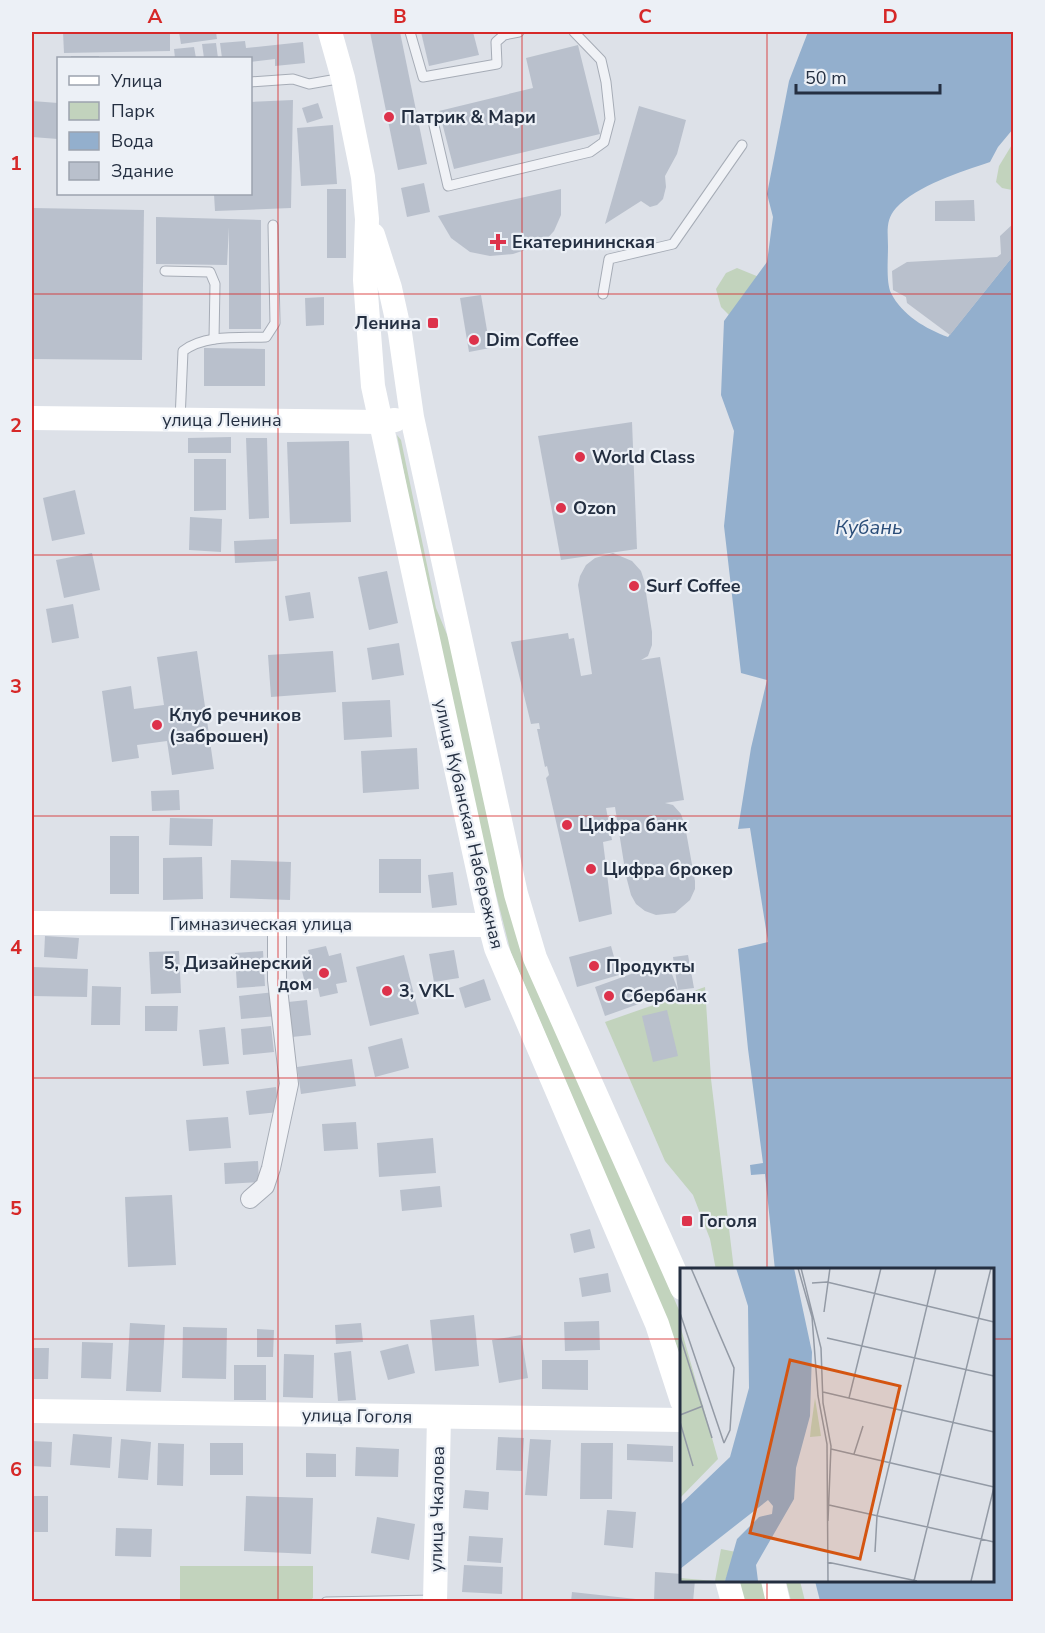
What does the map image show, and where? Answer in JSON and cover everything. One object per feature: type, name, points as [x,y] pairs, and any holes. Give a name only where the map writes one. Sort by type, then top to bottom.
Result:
[{"type":"main road","name":"улица Кубанская Набережная","points":[[330,32],[343,78],[363,177],[368,219],[365,280],[373,386],[489,925],[496,948],[657,1324],[680,1395]]},
{"type":"main road","name":"улица Кубанская Набережная","points":[[368,219],[390,288],[400,333],[412,417],[516,894],[535,958],[680,1284]]},
{"type":"main road","name":"улица Ленина","points":[[32,418],[381,422],[412,417]]},
{"type":"main road","name":"Гимназическая улица","points":[[32,923],[489,925]]},
{"type":"main road","name":"улица Гоголя","points":[[32,1411],[680,1420]]},
{"type":"main road","name":"улица Чкалова","points":[[435,1601],[440,1417]]},
{"type":"main road","points":[[727,1582],[732,1602]]},
{"type":"main road","points":[[773,1582],[778,1602]]},
{"type":"street","points":[[250,1199],[265,1186],[289,1084],[277,980],[277,924]]},
{"type":"lane","points":[[410,32],[423,77],[497,64],[496,42],[504,35],[519,32]]},
{"type":"lane","points":[[433,121],[448,186],[590,152],[604,142],[610,119],[606,82],[601,60],[573,32]]},
{"type":"lane","points":[[252,82],[293,80],[309,84],[343,78]]},
{"type":"lane","points":[[603,294],[609,258],[673,244],[742,145]]},
{"type":"lane","points":[[180,420],[183,351],[189,346],[214,339],[266,337],[275,323],[273,225]]},
{"type":"lane","points":[[165,271],[210,272],[215,284],[214,339]]},
{"type":"lane","points":[[326,1602],[435,1601]]},
{"type":"green space","points":[[1013,143],[1014,189],[1012,190],[1002,188],[996,182],[999,166]]},
{"type":"green space","points":[[737,268],[759,277],[732,318],[721,307],[716,289],[726,273]]},
{"type":"green space","points":[[397,435],[401,440],[436,608],[453,649],[568,1055],[680,1312],[680,1355],[511,953],[487,859]]},
{"type":"green space","points":[[705,987],[711,1079],[734,1268],[716,1268],[710,1239],[693,1195],[665,1161],[605,1022]]},
{"type":"green space","points":[[180,1566],[313,1566],[313,1598],[308,1602],[180,1601]]},
{"type":"green space","points":[[739,1582],[764,1582],[770,1601],[744,1601]]},
{"type":"green space","points":[[786,1582],[800,1582],[805,1601],[791,1601]]},
{"type":"water","name":"Кубань","points":[[808,32],[1013,32],[1013,129],[998,147],[990,162],[928,186],[896,208],[890,217],[888,227],[888,283],[891,293],[901,308],[931,330],[948,337],[1013,256],[1013,1601],[820,1601],[815,1582],[994,1582],[994,1268],[775,1268],[765,1174],[751,1175],[750,1165],[763,1163],[738,949],[768,942],[750,828],[738,829],[751,748],[767,680],[741,673],[724,526],[734,431],[721,395],[724,321],[767,262],[773,217],[767,194],[789,81]]},
{"type":"building","points":[[63,32],[170,32],[170,51],[64,53]]},
{"type":"building","points":[[179,32],[216,32],[217,39],[181,44]]},
{"type":"building","points":[[370,32],[400,32],[427,164],[398,170]]},
{"type":"building","points":[[421,32],[473,32],[479,55],[429,66]]},
{"type":"building","points":[[245,41],[246,48],[303,42],[305,63],[275,66],[275,59],[252,62],[252,57],[222,57],[220,43]]},
{"type":"building","points":[[216,43],[218,57],[204,57],[202,44]]},
{"type":"building","points":[[578,45],[600,134],[454,169],[439,111],[533,88],[526,58]]},
{"type":"building","points":[[194,47],[196,57],[175,57],[174,49]]},
{"type":"building","points":[[71,56],[99,56],[99,57]]},
{"type":"building","points":[[293,100],[291,208],[215,211],[214,195],[252,195],[252,102]]},
{"type":"building","points":[[32,101],[57,103],[57,139],[32,137]]},
{"type":"building","points":[[318,103],[323,118],[307,123],[302,108]]},
{"type":"building","points":[[639,106],[686,120],[677,154],[665,176],[666,187],[663,199],[657,205],[650,207],[641,201],[605,224]]},
{"type":"building","points":[[333,125],[337,184],[301,186],[297,128]]},
{"type":"building","points":[[424,183],[430,212],[407,217],[401,188]]},
{"type":"building","points":[[327,189],[346,189],[346,258],[327,258]]},
{"type":"building","points":[[561,189],[561,215],[554,231],[537,246],[513,254],[490,256],[470,252],[451,238],[438,216]]},
{"type":"building","points":[[974,200],[975,221],[935,221],[935,201]]},
{"type":"building","points":[[32,208],[144,210],[142,360],[32,359]]},
{"type":"building","points":[[156,217],[261,220],[261,329],[229,329],[229,227],[227,265],[156,264]]},
{"type":"building","points":[[1014,223],[1014,255],[950,335],[907,303],[906,297],[893,290],[892,271],[907,262],[997,257],[1001,254],[1000,236]]},
{"type":"building","points":[[481,295],[490,348],[469,352],[460,298]]},
{"type":"building","points":[[324,297],[324,325],[306,326],[305,298]]},
{"type":"building","points":[[204,348],[265,349],[265,386],[204,386]]},
{"type":"building","points":[[632,422],[637,549],[561,560],[538,436]]},
{"type":"building","points":[[231,437],[231,453],[188,453],[188,438]]},
{"type":"building","points":[[246,438],[267,438],[269,518],[249,519]]},
{"type":"building","points":[[349,441],[351,522],[290,524],[287,442]]},
{"type":"building","points":[[194,459],[226,459],[226,510],[194,511]]},
{"type":"building","points":[[75,490],[85,534],[52,541],[43,498]]},
{"type":"building","points":[[190,517],[222,519],[221,552],[189,550]]},
{"type":"building","points":[[277,539],[277,561],[235,563],[234,541]]},
{"type":"building","points":[[92,553],[100,590],[64,598],[56,560]]},
{"type":"building","points":[[613,553],[632,561],[641,571],[644,580],[652,645],[648,656],[641,660],[660,657],[684,800],[665,803],[673,805],[681,814],[695,889],[690,900],[675,913],[656,915],[636,904],[626,876],[615,807],[606,808],[612,840],[603,842],[612,914],[579,922],[546,778],[549,775],[547,766],[545,767],[537,729],[540,729],[539,723],[531,724],[511,642],[568,633],[569,639],[574,638],[581,676],[592,674],[578,585],[586,565],[595,558]]},
{"type":"building","points":[[387,571],[398,623],[369,630],[358,577]]},
{"type":"building","points":[[310,592],[314,618],[289,621],[285,596]]},
{"type":"building","points":[[73,604],[79,638],[52,643],[46,609]]},
{"type":"building","points":[[399,643],[404,675],[372,680],[367,648]]},
{"type":"building","name":"Клуб речников (заброшен)","points":[[197,651],[214,769],[172,775],[167,741],[137,745],[139,758],[112,762],[102,691],[131,686],[134,709],[164,705],[157,657]]},
{"type":"building","points":[[333,651],[336,692],[271,697],[268,655]]},
{"type":"building","points":[[390,700],[392,737],[344,740],[342,702]]},
{"type":"building","points":[[417,748],[419,789],[363,793],[361,751]]},
{"type":"building","points":[[179,790],[180,810],[152,811],[151,791]]},
{"type":"building","points":[[170,818],[213,819],[212,846],[169,845]]},
{"type":"building","points":[[110,836],[139,836],[139,894],[110,894]]},
{"type":"building","points":[[202,857],[203,899],[163,900],[163,858]]},
{"type":"building","points":[[379,859],[421,859],[421,893],[379,893]]},
{"type":"building","points":[[231,860],[291,862],[290,900],[230,898]]},
{"type":"building","points":[[453,872],[457,905],[432,908],[428,875]]},
{"type":"building","points":[[45,936],[79,938],[77,959],[44,957]]},
{"type":"building","name":"5, Дизайнерский дом","points":[[326,946],[329,956],[341,953],[347,982],[336,984],[338,993],[320,997],[318,988],[307,991],[300,963],[311,960],[308,950]]},
{"type":"building","name":"Продукты","points":[[611,946],[619,975],[577,987],[569,957]]},
{"type":"building","points":[[454,950],[459,978],[434,982],[429,954]]},
{"type":"building","points":[[179,951],[181,993],[151,994],[149,952]]},
{"type":"building","points":[[263,951],[265,986],[237,988],[235,953]]},
{"type":"building","name":"3, VKL","points":[[404,955],[419,1014],[370,1026],[356,967]]},
{"type":"building","points":[[688,955],[694,988],[678,990],[673,957]]},
{"type":"building","points":[[667,961],[678,990],[605,1016],[595,987]]},
{"type":"building","points":[[32,967],[88,969],[87,997],[32,996]]},
{"type":"building","points":[[484,979],[491,1000],[465,1008],[459,988]]},
{"type":"building","points":[[92,986],[121,987],[120,1025],[91,1025]]},
{"type":"building","points":[[275,992],[277,1016],[241,1019],[239,996]]},
{"type":"building","points":[[307,1000],[311,1035],[292,1037],[288,1002]]},
{"type":"building","points":[[145,1006],[178,1006],[177,1031],[145,1031]]},
{"type":"building","points":[[667,1010],[678,1056],[653,1062],[642,1016]]},
{"type":"building","points":[[271,1026],[274,1052],[243,1055],[241,1029]]},
{"type":"building","points":[[225,1027],[229,1064],[203,1066],[199,1030]]},
{"type":"building","points":[[402,1038],[409,1068],[375,1077],[368,1047]]},
{"type":"building","points":[[352,1059],[356,1086],[301,1094],[297,1067]]},
{"type":"building","points":[[276,1087],[279,1112],[249,1115],[246,1091]]},
{"type":"building","points":[[228,1117],[231,1148],[189,1151],[186,1120]]},
{"type":"building","points":[[356,1122],[358,1149],[324,1151],[322,1124]]},
{"type":"building","points":[[433,1138],[436,1173],[379,1177],[377,1143]]},
{"type":"building","points":[[258,1161],[259,1182],[225,1184],[224,1163]]},
{"type":"building","points":[[440,1186],[442,1207],[402,1211],[400,1190]]},
{"type":"building","points":[[172,1195],[176,1265],[128,1267],[125,1197]]},
{"type":"building","points":[[590,1229],[595,1248],[574,1253],[570,1234]]},
{"type":"building","points":[[608,1273],[611,1292],[582,1297],[579,1278]]},
{"type":"building","points":[[474,1315],[479,1366],[435,1371],[430,1320]]},
{"type":"building","points":[[599,1321],[600,1350],[565,1351],[564,1322]]},
{"type":"building","points":[[130,1323],[165,1325],[161,1392],[126,1391]]},
{"type":"building","points":[[361,1323],[363,1342],[336,1344],[335,1325]]},
{"type":"building","points":[[183,1327],[227,1328],[226,1379],[182,1378]]},
{"type":"building","points":[[257,1329],[274,1330],[273,1357],[257,1357]]},
{"type":"building","points":[[521,1335],[528,1378],[499,1383],[492,1340]]},
{"type":"building","points":[[82,1342],[113,1343],[111,1379],[81,1378]]},
{"type":"building","points":[[408,1344],[415,1373],[388,1380],[380,1351]]},
{"type":"building","points":[[32,1348],[49,1348],[48,1379],[32,1379]]},
{"type":"building","points":[[351,1351],[356,1400],[338,1401],[334,1353]]},
{"type":"building","points":[[284,1354],[314,1355],[313,1398],[283,1397]]},
{"type":"building","points":[[542,1360],[588,1360],[588,1390],[542,1389]]},
{"type":"building","points":[[234,1365],[266,1365],[266,1400],[234,1400]]},
{"type":"building","points":[[73,1434],[112,1437],[110,1468],[70,1465]]},
{"type":"building","points":[[498,1437],[524,1438],[522,1471],[496,1470]]},
{"type":"building","points":[[121,1439],[151,1442],[148,1480],[118,1478]]},
{"type":"building","points":[[530,1439],[551,1440],[547,1496],[525,1495]]},
{"type":"building","points":[[32,1441],[52,1442],[51,1467],[32,1466]]},
{"type":"building","points":[[158,1443],[184,1444],[183,1486],[157,1485]]},
{"type":"building","points":[[210,1443],[243,1443],[243,1475],[210,1475]]},
{"type":"building","points":[[581,1443],[613,1443],[612,1499],[580,1499]]},
{"type":"building","points":[[627,1444],[673,1446],[673,1462],[627,1460]]},
{"type":"building","points":[[356,1447],[399,1449],[398,1477],[355,1476]]},
{"type":"building","points":[[306,1453],[336,1454],[336,1477],[306,1477]]},
{"type":"building","points":[[465,1490],[489,1492],[488,1510],[463,1508]]},
{"type":"building","points":[[32,1496],[48,1496],[48,1532],[32,1532]]},
{"type":"building","points":[[246,1496],[313,1498],[311,1554],[244,1551]]},
{"type":"building","points":[[607,1510],[636,1512],[633,1548],[604,1545]]},
{"type":"building","points":[[377,1517],[415,1524],[409,1560],[371,1553]]},
{"type":"building","points":[[116,1528],[152,1529],[151,1557],[115,1556]]},
{"type":"building","points":[[469,1536],[503,1538],[501,1563],[467,1561]]},
{"type":"building","points":[[464,1565],[503,1567],[502,1594],[462,1592]]},
{"type":"building","points":[[655,1572],[680,1574],[680,1582],[695,1582],[693,1602],[654,1601]]},
{"type":"building","points":[[572,1592],[645,1600],[645,1602],[571,1602]]},
{"type":"place","name":"Патрик & Мари","points":[[389,117]]},
{"type":"place","name":"Екатерининская","points":[[498,242]]},
{"type":"place","name":"Ленина","points":[[433,323]]},
{"type":"place","name":"Dim Coffee","points":[[474,340]]},
{"type":"place","name":"World Class","points":[[580,457]]},
{"type":"place","name":"Ozon","points":[[561,508]]},
{"type":"place","name":"Surf Coffee","points":[[634,586]]},
{"type":"place","name":"Клуб речников (заброшен)","points":[[157,725]]},
{"type":"place","name":"Цифра банк","points":[[567,825]]},
{"type":"place","name":"Цифра брокер","points":[[591,869]]},
{"type":"place","name":"Продукты","points":[[594,966]]},
{"type":"place","name":"5, Дизайнерский дом","points":[[324,973]]},
{"type":"place","name":"3, VKL","points":[[387,991]]},
{"type":"place","name":"Сбербанк","points":[[609,996]]},
{"type":"place","name":"Гоголя","points":[[687,1221]]}]
